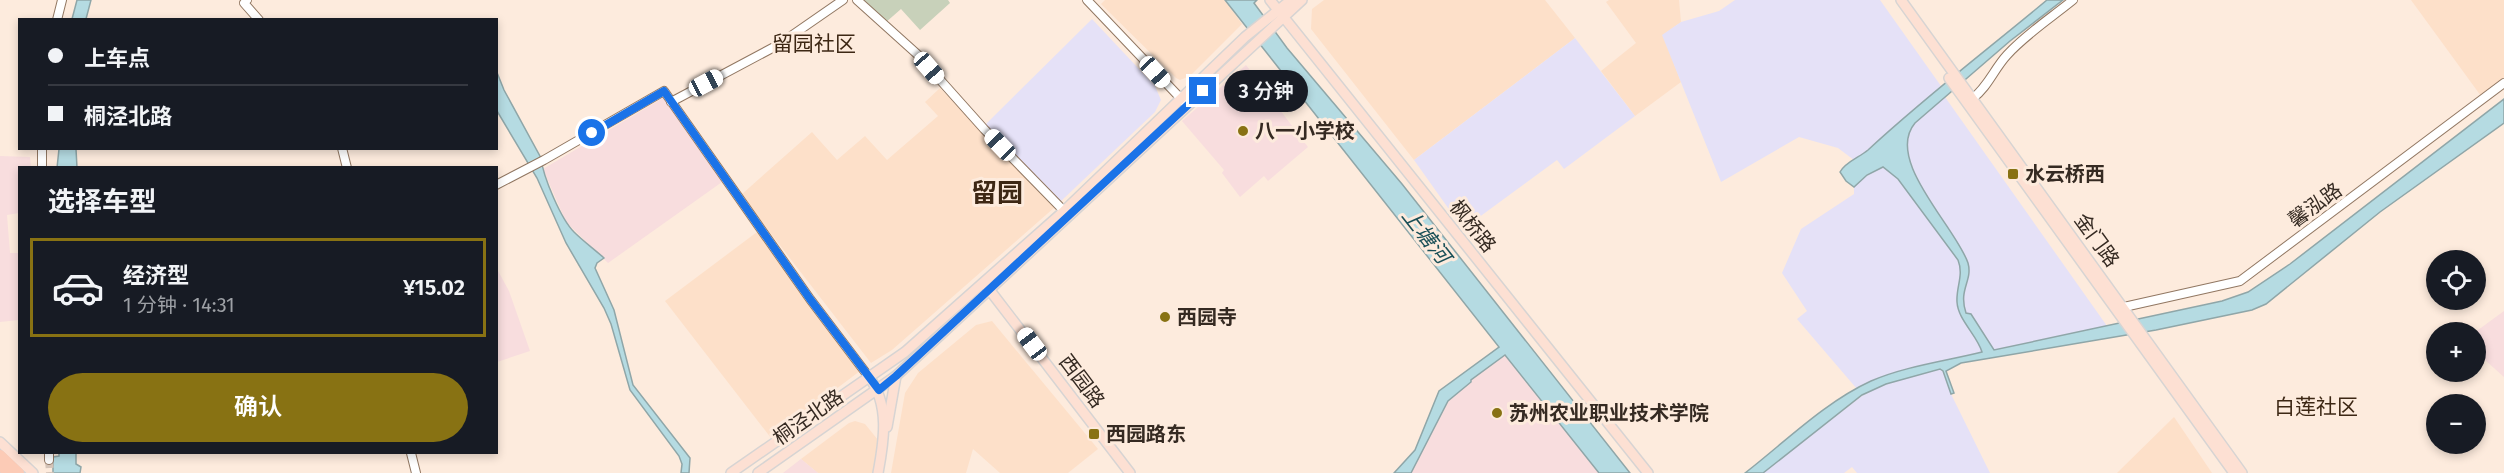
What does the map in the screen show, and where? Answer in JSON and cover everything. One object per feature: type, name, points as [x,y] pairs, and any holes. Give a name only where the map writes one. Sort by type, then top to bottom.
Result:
[{"type":"highway","points":[[0,454],[19,473]]},
{"type":"highway","points":[[0,465],[8,473]]},
{"type":"main road","name":"枫桥路","points":[[1270,0],[1648,473]]},
{"type":"main road","name":"桐泾北路","points":[[1281,14],[1291,0]]},
{"type":"main road","name":"桐泾北路","points":[[1184,103],[1245,37],[1302,0]]},
{"type":"main road","name":"金门路","points":[[1893,0],[1961,89],[2129,320],[2234,473]]},
{"type":"main road","name":"金门路","points":[[1901,0],[1951,76]]},
{"type":"main road","name":"桐泾北路","points":[[732,473],[905,352],[986,285],[1067,214],[1184,103],[1250,46],[1269,23]]},
{"type":"main road","name":"金门路","points":[[1961,89],[1972,99],[2124,308],[2129,320]]},
{"type":"main road","name":"桐泾北路","points":[[758,473],[896,376],[986,285]]},
{"type":"main road","name":"西园路","points":[[986,285],[1130,473]]},
{"type":"main road","name":"金门路","points":[[2138,334],[2242,473]]},
{"type":"main road","points":[[878,473],[896,376]]},
{"type":"main road","points":[[870,377],[879,390],[883,413],[883,447]]},
{"type":"main road","points":[[0,442],[33,473]]},
{"type":"street","points":[[58,18],[62,0]]},
{"type":"street","points":[[247,0],[244,3],[257,18]]},
{"type":"street","points":[[671,102],[778,45],[843,0]]},
{"type":"street","points":[[857,0],[917,54],[984,129],[1067,214]]},
{"type":"street","points":[[1087,0],[1184,103]]},
{"type":"street","points":[[1972,99],[1985,88],[2013,49],[2073,0]]},
{"type":"street","name":"馨泓路","points":[[2124,308],[2240,281],[2504,83]]},
{"type":"street","points":[[498,184],[664,91],[810,299],[870,377]]},
{"type":"street","points":[[42,150],[42,166]]},
{"type":"street","points":[[342,150],[346,166]]},
{"type":"street","points":[[411,454],[416,473]]},
{"type":"shaded area","points":[[1105,0],[1225,0],[1242,24],[1190,76],[1180,80],[1101,4]]},
{"type":"shaded area","points":[[1324,0],[1545,0],[1575,38],[1414,160],[1311,29],[1312,9]]},
{"type":"shaded area","points":[[1609,0],[1679,0],[1681,22],[1663,35],[1681,82],[1635,116],[1601,71],[1636,43],[1606,2]]},
{"type":"shaded area","points":[[1735,0],[1880,0],[1941,86],[1861,156],[1877,169],[1915,123],[1945,97],[2107,326],[1898,372],[1857,389],[1797,319],[1807,311],[1782,273],[1801,229],[1854,194],[1854,187],[1865,177],[1854,160],[1838,148],[1799,137],[1721,182],[1662,35],[1681,22],[1719,11]]},
{"type":"shaded area","points":[[2411,0],[2504,0],[2504,78],[2481,96]]},
{"type":"shaded area","points":[[1092,19],[1155,86],[1161,100],[1155,112],[1059,203],[985,125]]},
{"type":"shaded area","points":[[1575,38],[1635,116],[1564,169],[1557,160],[1463,229],[1414,160]]},
{"type":"shaded area","name":"八一小学校","points":[[1246,65],[1308,147],[1268,181],[1264,176],[1240,197],[1222,173],[1224,170],[1182,121]]},
{"type":"shaded area","points":[[940,88],[1055,207],[892,350],[871,363],[741,195],[812,132],[837,160],[865,136],[887,160],[938,116],[925,102]]},
{"type":"shaded area","points":[[663,98],[667,100],[722,182],[608,263],[566,222],[543,169]]},
{"type":"shaded area","points":[[0,156],[30,157],[31,166],[18,166],[18,213],[7,215],[10,253],[18,253],[18,320],[0,322]]},
{"type":"shaded area","points":[[757,232],[860,371],[771,438],[665,301]]},
{"type":"shaded area","points":[[498,271],[509,291],[530,351],[498,362]]},
{"type":"shaded area","points":[[2504,311],[2504,377],[2486,361],[2486,324]]},
{"type":"shaded area","points":[[992,321],[1098,449],[1068,473],[1000,473],[973,449],[966,473],[891,473],[905,393],[918,373],[976,325]]},
{"type":"shaded area","name":"苏州农业职业技术学院","points":[[1506,355],[1599,473],[1411,473],[1448,401],[1471,382],[1470,380]]},
{"type":"shaded area","points":[[1940,369],[1943,371],[1951,394],[1990,473],[1857,473],[1852,467],[1844,473],[1763,473],[1863,395],[1886,384]]},
{"type":"shaded area","points":[[2174,417],[2212,473],[2117,473]]},
{"type":"shaded area","points":[[855,421],[865,424],[878,440],[880,447],[876,473],[818,473],[801,459],[849,423]]},
{"type":"shaded area","points":[[801,459],[818,473],[783,473]]},
{"type":"green space","points":[[864,0],[948,0],[950,3],[920,30],[901,9],[885,23]]},
{"type":"water","points":[[77,0],[91,0],[86,18],[72,18]]},
{"type":"water","name":"上塘河","points":[[1225,0],[1257,0],[1254,3],[1287,48],[1402,184],[1630,473],[1599,473],[1505,355],[1471,380],[1448,401],[1411,473],[1394,473],[1415,450],[1439,391],[1499,347]]},
{"type":"water","points":[[2047,0],[2063,0],[2010,41],[1915,123],[1908,138],[1909,155],[1915,174],[1968,263],[1969,275],[1964,291],[1966,313],[1971,314],[1994,350],[2222,301],[2248,292],[2290,264],[2504,99],[2504,123],[2380,212],[2266,304],[2252,310],[2156,330],[1961,363],[1946,371],[1954,393],[1951,394],[1943,371],[1940,369],[1886,384],[1862,395],[1763,473],[1745,473],[1821,411],[1871,381],[1912,368],[1982,352],[1958,309],[1960,265],[1958,260],[1898,179],[1883,167],[1867,175],[1854,187],[1840,172],[1845,165],[1868,150],[1934,92]]},
{"type":"water","points":[[498,75],[541,158],[558,208],[574,232],[604,258],[597,263],[595,268],[614,310],[633,385],[690,458],[689,473],[681,473],[682,464],[679,456],[630,390],[611,324],[604,308],[566,243],[537,178],[498,113]]},
{"type":"water","points":[[59,150],[76,150],[77,166],[57,166]]},
{"type":"water","points":[[59,454],[76,454],[76,464],[81,467],[80,473],[53,473],[53,457]]},
{"type":"tunnel","points":[[49,460],[50,473]]},
{"type":"place","name":"八一小学校","points":[[1243,131]]},
{"type":"place","name":"水云桥西","points":[[2013,174]]},
{"type":"place","name":"西园寺","points":[[1165,317]]},
{"type":"place","name":"苏州农业职业技术学院","points":[[1497,413]]},
{"type":"place","name":"西园路东","points":[[1094,434]]},
{"type":"district","name":"留园社区","points":[[814,44]]},
{"type":"district","name":"留园","points":[[997,193]]},
{"type":"district","name":"白莲社区","points":[[2316,407]]},
{"type":"route","points":[[592,133],[664,91],[810,299],[879,390],[1203,91]]}]
